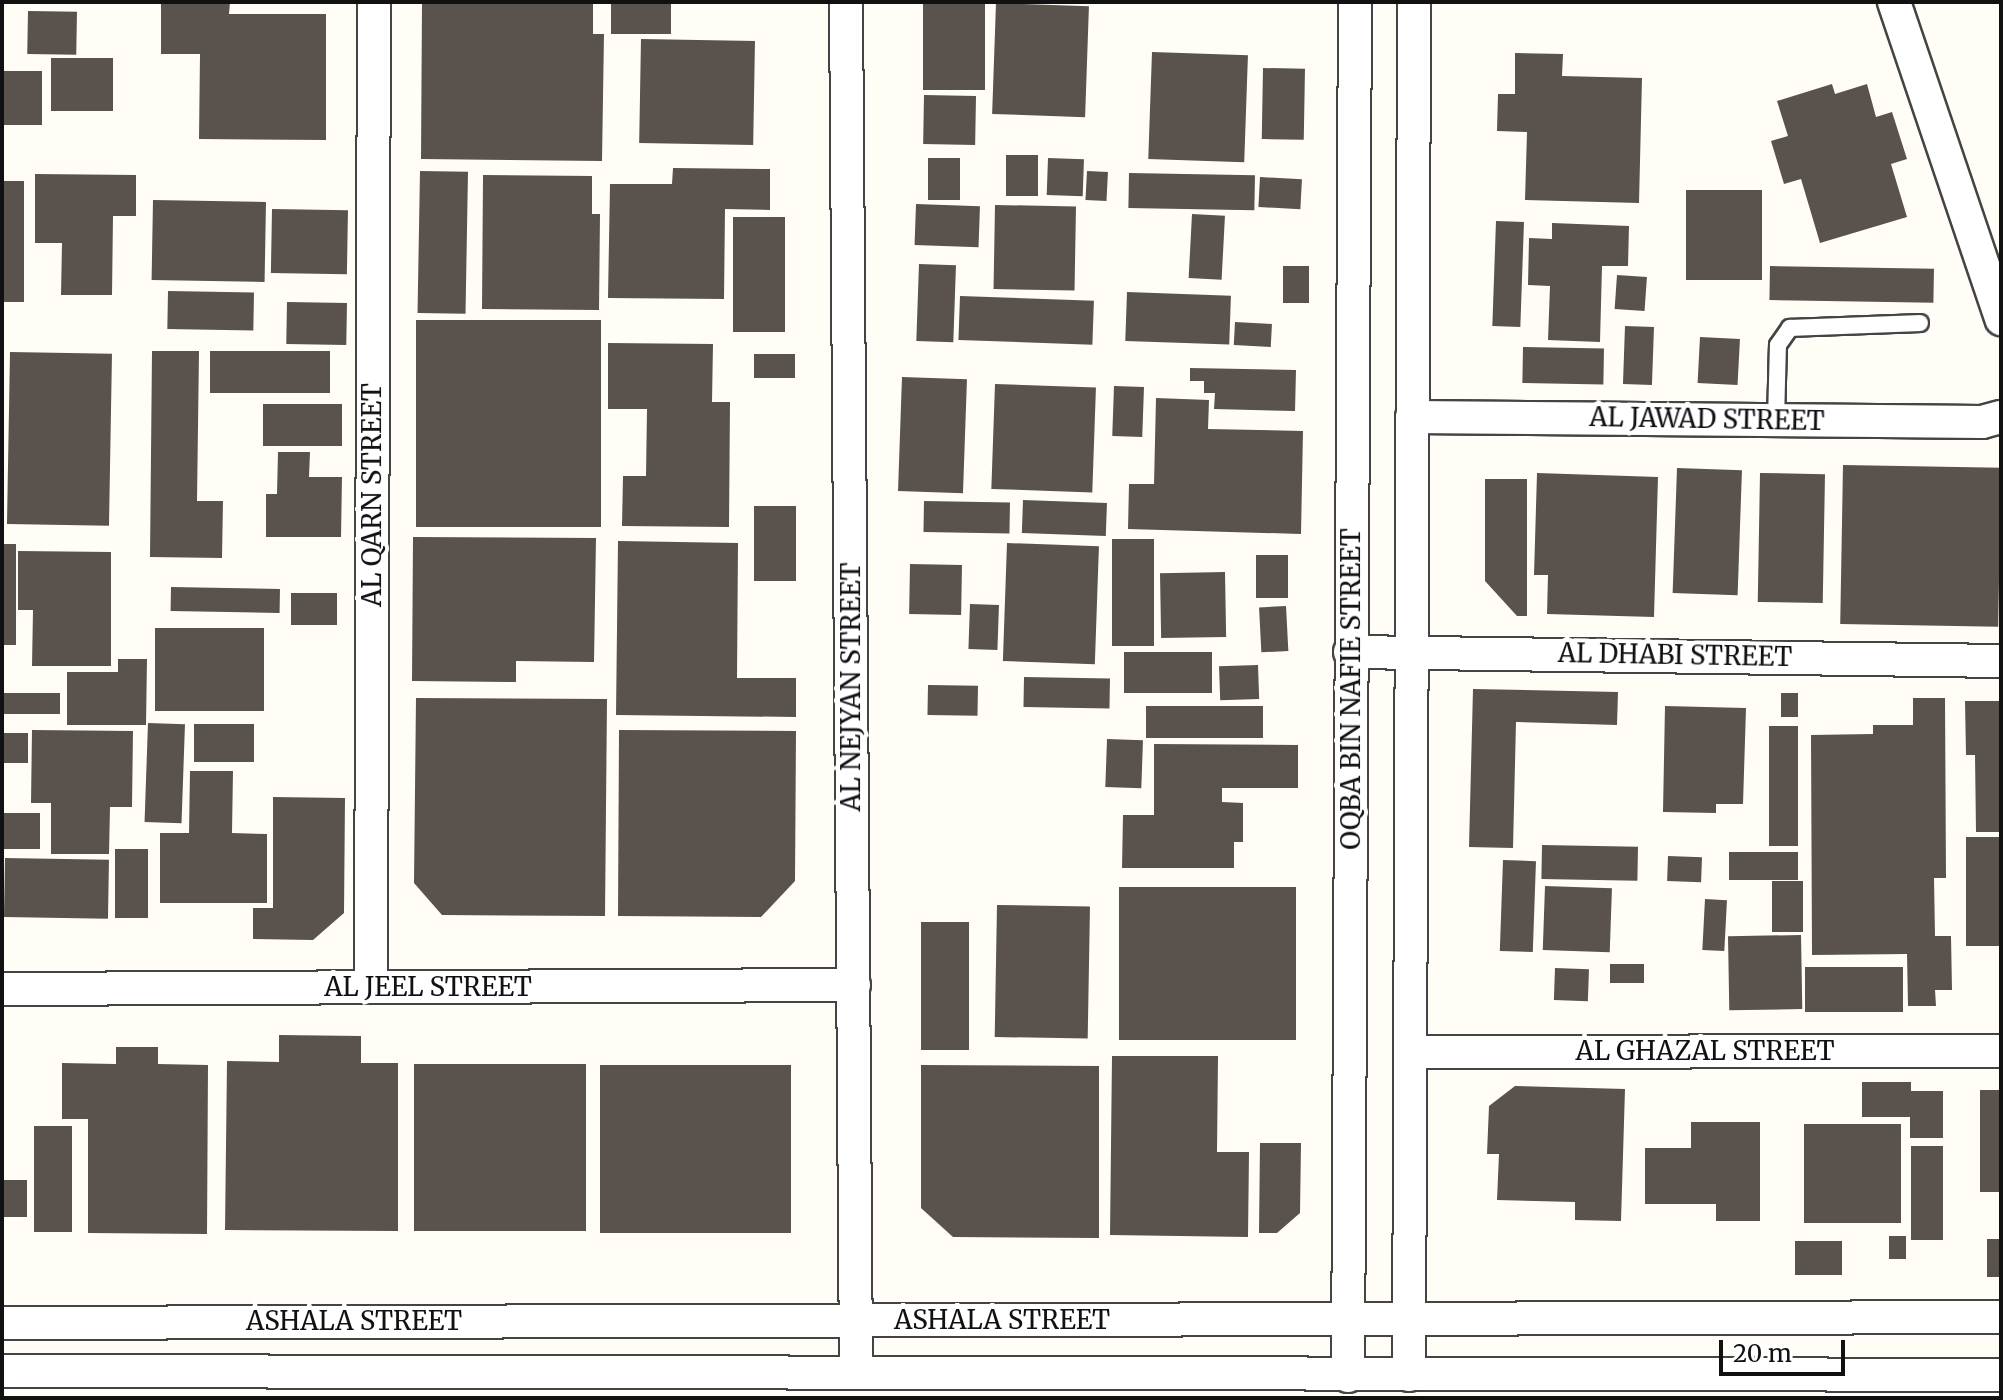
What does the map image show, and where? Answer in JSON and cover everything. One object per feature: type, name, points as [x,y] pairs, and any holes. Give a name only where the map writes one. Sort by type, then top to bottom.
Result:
[{"type":"street","name":"AL QARN STREET","points":[[371,987],[374,2]]},
{"type":"street","name":"AL NEJYAN STREET","points":[[846,2],[856,1373]]},
{"type":"street","name":"OQBA BIN NAFIE STREET","points":[[1348,1376],[1351,1322],[1350,652],[1355,2]]},
{"type":"street","points":[[1409,1375],[1412,1322],[1410,1052],[1414,2]]},
{"type":"street","points":[[1894,2],[2001,319]]},
{"type":"street","name":"AL JAWAD STREET","points":[[1412,417],[1982,422],[2001,417]]},
{"type":"street","name":"AL DHABI STREET","points":[[1350,652],[1411,650],[2001,661]]},
{"type":"street","name":"AL JEEL STREET","points":[[2,989],[854,985]]},
{"type":"street","name":"AL GHAZAL STREET","points":[[1410,1052],[2001,1051]]},
{"type":"street","name":"ASHALA STREET","points":[[2,1323],[857,1319],[1412,1322],[2001,1317]]},
{"type":"street","name":"ASHALA STREET","points":[[2,1371],[2001,1375]]},
{"type":"lane","points":[[1776,420],[1778,345],[1790,328],[1920,323]]},
{"type":"building","points":[[161,2],[230,2],[229,14],[326,14],[326,140],[199,139],[200,54],[161,54]]},
{"type":"building","points":[[422,2],[593,2],[593,34],[604,34],[602,161],[421,159]]},
{"type":"building","points":[[611,2],[671,2],[671,34],[611,34]]},
{"type":"building","points":[[923,2],[985,2],[985,90],[923,90]]},
{"type":"building","points":[[996,3],[1089,6],[1085,117],[992,114]]},
{"type":"building","points":[[28,11],[77,12],[76,55],[27,54]]},
{"type":"building","points":[[641,39],[755,41],[753,145],[639,143]]},
{"type":"building","points":[[1152,52],[1248,55],[1244,162],[1148,159]]},
{"type":"building","points":[[1515,53],[1563,54],[1562,76],[1642,78],[1639,203],[1525,200],[1527,132],[1497,131],[1498,94],[1515,94]]},
{"type":"building","points":[[51,58],[113,58],[113,111],[51,111]]},
{"type":"building","points":[[1263,68],[1305,69],[1304,140],[1262,139]]},
{"type":"building","points":[[2,71],[42,71],[42,125],[2,125]]},
{"type":"building","points":[[1832,84],[1835,94],[1867,84],[1876,117],[1892,112],[1907,159],[1891,164],[1907,217],[1820,243],[1801,179],[1784,184],[1771,141],[1788,136],[1777,101]]},
{"type":"building","points":[[924,95],[976,96],[975,145],[923,144]]},
{"type":"building","points":[[1006,155],[1038,155],[1038,196],[1006,196]]},
{"type":"building","points":[[928,158],[960,158],[960,200],[928,200]]},
{"type":"building","points":[[1048,158],[1084,159],[1083,196],[1047,195]]},
{"type":"building","points":[[673,168],[770,169],[770,210],[725,209],[724,299],[608,298],[610,184],[672,184]]},
{"type":"building","points":[[420,171],[468,172],[466,314],[418,313]]},
{"type":"building","points":[[1087,171],[1108,172],[1106,201],[1085,200]]},
{"type":"building","points":[[1129,173],[1255,175],[1254,210],[1128,208]]},
{"type":"building","points":[[35,174],[136,175],[136,216],[113,216],[112,295],[61,295],[62,243],[35,243]]},
{"type":"building","points":[[483,175],[592,176],[592,214],[600,214],[599,310],[482,309]]},
{"type":"building","points":[[1260,177],[1302,179],[1300,209],[1258,207]]},
{"type":"building","points":[[2,181],[24,181],[24,302],[2,302]]},
{"type":"building","points":[[1686,190],[1762,190],[1762,280],[1686,280]]},
{"type":"building","points":[[153,200],[266,202],[265,282],[152,280]]},
{"type":"building","points":[[916,204],[980,206],[979,247],[915,245]]},
{"type":"building","points":[[995,205],[1076,206],[1075,290],[994,289]]},
{"type":"building","points":[[272,209],[348,210],[347,274],[271,273]]},
{"type":"building","points":[[1192,214],[1225,216],[1222,280],[1189,278]]},
{"type":"building","points":[[733,217],[785,217],[785,332],[733,332]]},
{"type":"building","points":[[1496,221],[1524,222],[1520,327],[1492,326]]},
{"type":"building","points":[[1552,223],[1629,226],[1628,266],[1602,266],[1600,342],[1548,340],[1550,286],[1528,285],[1529,238],[1552,239]]},
{"type":"building","points":[[919,264],[956,265],[953,342],[916,341]]},
{"type":"building","points":[[1283,266],[1309,266],[1309,303],[1283,303]]},
{"type":"building","points":[[1770,266],[1934,269],[1933,303],[1769,300]]},
{"type":"building","points":[[1617,275],[1647,277],[1645,311],[1615,309]]},
{"type":"building","points":[[168,291],[254,293],[253,330],[167,329]]},
{"type":"building","points":[[1127,292],[1231,296],[1229,345],[1125,341]]},
{"type":"building","points":[[960,296],[1094,301],[1092,345],[958,340]]},
{"type":"building","points":[[287,302],[347,303],[346,345],[286,344]]},
{"type":"building","points":[[416,320],[601,320],[601,527],[416,527]]},
{"type":"building","points":[[1235,322],[1272,324],[1271,347],[1234,345]]},
{"type":"building","points":[[1625,326],[1654,327],[1652,385],[1623,384]]},
{"type":"building","points":[[1700,337],[1740,339],[1738,385],[1698,383]]},
{"type":"building","points":[[608,343],[713,344],[712,402],[730,402],[729,527],[622,526],[623,476],[646,476],[647,409],[608,409]]},
{"type":"building","points":[[1523,347],[1604,348],[1603,384],[1522,383]]},
{"type":"building","points":[[152,351],[199,351],[197,501],[223,501],[222,558],[150,557]]},
{"type":"building","points":[[210,351],[330,351],[330,393],[210,393]]},
{"type":"building","points":[[10,352],[112,354],[109,526],[7,524]]},
{"type":"building","points":[[754,354],[795,354],[795,378],[754,378]]},
{"type":"building","points":[[1190,368],[1296,370],[1295,411],[1214,409],[1215,393],[1204,393],[1204,381],[1190,381]]},
{"type":"building","points":[[902,377],[967,379],[963,493],[898,491]]},
{"type":"building","points":[[995,384],[1096,388],[1092,492],[991,489]]},
{"type":"building","points":[[1114,386],[1144,387],[1142,437],[1112,436]]},
{"type":"building","points":[[1156,398],[1209,400],[1208,429],[1303,431],[1301,534],[1128,529],[1129,484],[1154,484]]},
{"type":"building","points":[[263,404],[342,404],[342,446],[263,446]]},
{"type":"building","points":[[278,452],[310,452],[309,477],[342,477],[341,537],[266,537],[266,494],[277,494]]},
{"type":"building","points":[[1843,465],[2001,468],[1998,627],[1840,624]]},
{"type":"building","points":[[1677,468],[1742,470],[1738,595],[1673,593]]},
{"type":"building","points":[[1537,473],[1658,477],[1654,617],[1547,614],[1548,575],[1534,575]]},
{"type":"building","points":[[1760,473],[1825,474],[1823,603],[1758,602]]},
{"type":"building","points":[[1485,479],[1527,479],[1527,616],[1517,616],[1485,581]]},
{"type":"building","points":[[1023,500],[1107,503],[1106,536],[1022,533]]},
{"type":"building","points":[[924,501],[1010,503],[1009,533],[923,532]]},
{"type":"building","points":[[754,506],[796,506],[796,581],[754,581]]},
{"type":"building","points":[[413,537],[596,538],[594,662],[516,661],[516,682],[412,681]]},
{"type":"building","points":[[1112,539],[1154,539],[1154,646],[1112,646]]},
{"type":"building","points":[[618,541],[738,543],[737,678],[796,678],[796,717],[616,715]]},
{"type":"building","points":[[1007,543],[1099,546],[1095,664],[1003,661]]},
{"type":"building","points":[[2,544],[16,544],[16,645],[2,645]]},
{"type":"building","points":[[18,551],[111,552],[111,666],[32,666],[33,610],[18,610]]},
{"type":"building","points":[[1256,555],[1288,555],[1288,598],[1256,598]]},
{"type":"building","points":[[910,564],[962,565],[961,615],[909,614]]},
{"type":"building","points":[[1225,572],[1226,637],[1161,638],[1160,573]]},
{"type":"building","points":[[171,587],[280,589],[280,613],[171,611]]},
{"type":"building","points":[[291,593],[337,593],[337,625],[291,625]]},
{"type":"building","points":[[970,604],[999,605],[997,650],[968,649]]},
{"type":"building","points":[[1286,606],[1288,651],[1261,652],[1259,607]]},
{"type":"building","points":[[155,628],[264,628],[264,711],[155,711]]},
{"type":"building","points":[[1124,652],[1212,652],[1212,693],[1124,693]]},
{"type":"building","points":[[118,659],[147,659],[146,725],[67,725],[67,672],[118,672]]},
{"type":"building","points":[[1258,665],[1259,699],[1220,700],[1219,666]]},
{"type":"building","points":[[1024,677],[1110,679],[1109,708],[1023,707]]},
{"type":"building","points":[[928,685],[978,686],[977,716],[927,715]]},
{"type":"building","points":[[1473,689],[1618,692],[1617,725],[1516,722],[1513,848],[1469,847]]},
{"type":"building","points":[[2,693],[60,693],[60,714],[2,714]]},
{"type":"building","points":[[1781,693],[1798,693],[1798,717],[1781,717]]},
{"type":"building","points":[[416,698],[607,699],[605,916],[442,915],[414,883]]},
{"type":"building","points":[[1913,698],[1945,698],[1946,878],[1934,878],[1935,936],[1951,936],[1952,990],[1935,990],[1936,1006],[1908,1006],[1907,954],[1812,955],[1811,735],[1873,734],[1873,725],[1913,725]]},
{"type":"building","points":[[1965,701],[2001,701],[2001,832],[1976,832],[1975,755],[1966,755]]},
{"type":"building","points":[[1146,706],[1263,706],[1263,738],[1146,738]]},
{"type":"building","points":[[1665,706],[1746,708],[1743,804],[1716,804],[1716,813],[1663,812]]},
{"type":"building","points":[[148,723],[185,724],[182,823],[145,822]]},
{"type":"building","points":[[194,724],[254,724],[254,762],[194,762]]},
{"type":"building","points":[[1769,726],[1798,726],[1798,846],[1769,846]]},
{"type":"building","points":[[32,730],[133,731],[132,807],[110,807],[109,854],[51,854],[51,803],[31,803]]},
{"type":"building","points":[[619,730],[796,731],[795,881],[761,917],[618,916]]},
{"type":"building","points":[[2,733],[28,733],[28,763],[2,763]]},
{"type":"building","points":[[1107,739],[1143,740],[1141,788],[1105,787]]},
{"type":"building","points":[[1154,744],[1298,745],[1298,788],[1222,788],[1222,802],[1243,803],[1243,842],[1234,842],[1234,868],[1122,868],[1123,815],[1154,815]]},
{"type":"building","points":[[190,771],[233,771],[232,833],[267,834],[267,903],[160,903],[160,833],[189,833]]},
{"type":"building","points":[[273,797],[345,798],[344,913],[313,940],[253,939],[253,908],[273,908]]},
{"type":"building","points":[[2,813],[40,813],[40,849],[2,849]]},
{"type":"building","points":[[1966,837],[2001,837],[2001,946],[1966,946]]},
{"type":"building","points":[[1542,845],[1638,847],[1637,881],[1541,879]]},
{"type":"building","points":[[115,849],[148,849],[148,918],[115,918]]},
{"type":"building","points":[[1729,852],[1798,852],[1798,880],[1729,880]]},
{"type":"building","points":[[1668,856],[1702,857],[1701,882],[1667,881]]},
{"type":"building","points":[[5,858],[109,860],[108,919],[4,917]]},
{"type":"building","points":[[1503,860],[1536,861],[1533,952],[1500,951]]},
{"type":"building","points":[[1772,881],[1803,881],[1803,932],[1772,932]]},
{"type":"building","points":[[1545,886],[1612,888],[1610,952],[1543,950]]},
{"type":"building","points":[[1119,887],[1296,887],[1296,1040],[1119,1040]]},
{"type":"building","points":[[1705,899],[1727,900],[1724,951],[1702,950]]},
{"type":"building","points":[[997,905],[1090,907],[1088,1039],[995,1037]]},
{"type":"building","points":[[921,922],[969,922],[969,1050],[921,1050]]},
{"type":"building","points":[[1801,935],[1802,1009],[1729,1010],[1728,936]]},
{"type":"building","points":[[1610,964],[1644,964],[1644,983],[1610,983]]},
{"type":"building","points":[[1805,967],[1903,967],[1903,1012],[1805,1012]]},
{"type":"building","points":[[1555,968],[1589,969],[1588,1001],[1554,1000]]},
{"type":"building","points":[[279,1035],[361,1036],[361,1063],[398,1063],[398,1231],[225,1230],[227,1061],[279,1062]]},
{"type":"building","points":[[116,1047],[158,1047],[158,1064],[208,1065],[207,1234],[88,1233],[88,1119],[62,1119],[62,1063],[116,1064]]},
{"type":"building","points":[[1112,1056],[1218,1056],[1217,1152],[1249,1152],[1248,1237],[1110,1235]]},
{"type":"building","points":[[414,1064],[586,1064],[586,1231],[414,1231]]},
{"type":"building","points":[[600,1065],[791,1065],[791,1233],[600,1233]]},
{"type":"building","points":[[921,1065],[1099,1066],[1099,1238],[953,1237],[921,1208]]},
{"type":"building","points":[[1862,1082],[1911,1082],[1911,1091],[1943,1091],[1943,1138],[1910,1138],[1910,1117],[1862,1117]]},
{"type":"building","points":[[1515,1086],[1625,1089],[1621,1221],[1575,1220],[1575,1202],[1497,1200],[1499,1154],[1487,1154],[1489,1106]]},
{"type":"building","points":[[1980,1090],[2001,1090],[2001,1192],[1980,1192]]},
{"type":"building","points":[[1691,1122],[1760,1122],[1760,1221],[1716,1221],[1716,1204],[1645,1204],[1645,1148],[1691,1148]]},
{"type":"building","points":[[1804,1124],[1901,1124],[1901,1223],[1804,1223]]},
{"type":"building","points":[[34,1126],[72,1126],[72,1232],[34,1232]]},
{"type":"building","points":[[1260,1143],[1301,1143],[1300,1213],[1277,1233],[1259,1233]]},
{"type":"building","points":[[1911,1146],[1943,1146],[1943,1240],[1911,1240]]},
{"type":"building","points":[[2,1180],[27,1180],[27,1217],[2,1217]]},
{"type":"building","points":[[1889,1236],[1906,1236],[1906,1259],[1889,1259]]},
{"type":"building","points":[[1987,1239],[2001,1239],[2001,1277],[1987,1277]]},
{"type":"building","points":[[1795,1241],[1842,1241],[1842,1275],[1795,1275]]}]
